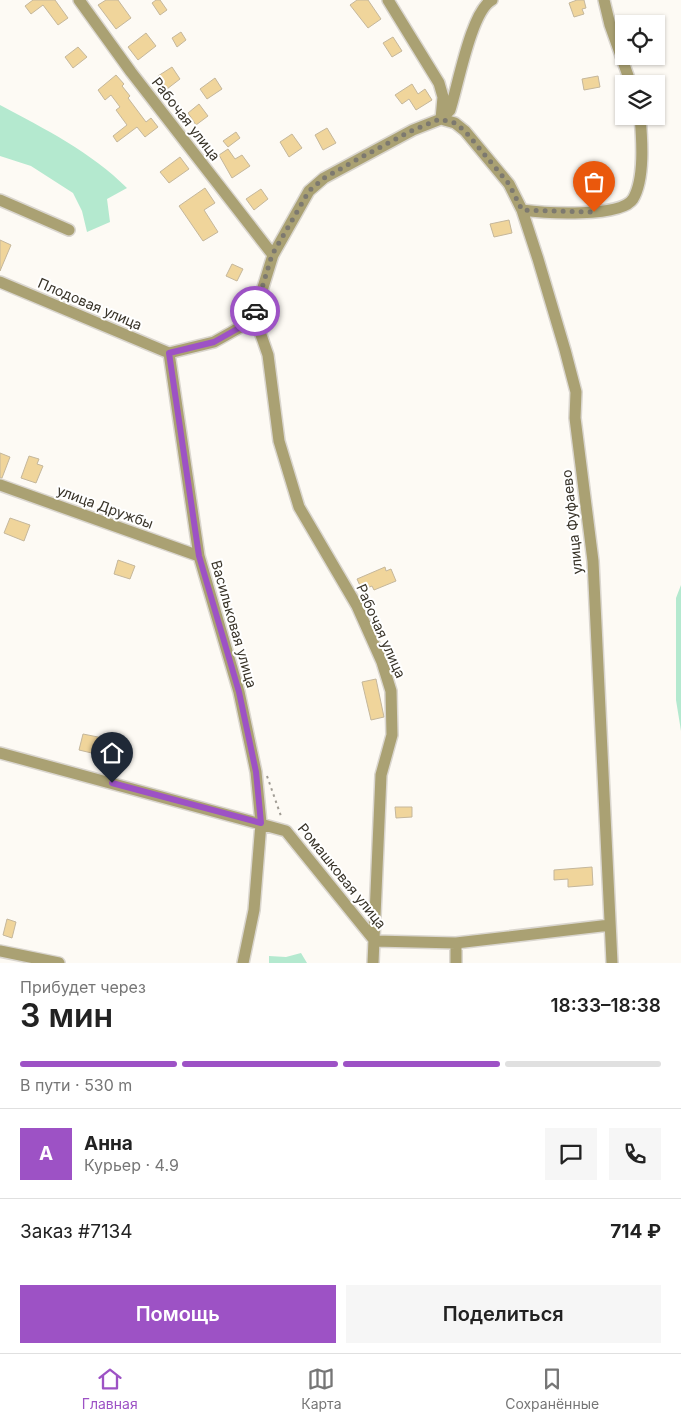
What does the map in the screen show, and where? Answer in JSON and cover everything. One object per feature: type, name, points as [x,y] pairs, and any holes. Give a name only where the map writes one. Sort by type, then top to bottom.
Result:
[{"type":"street","name":"Рабочая улица","points":[[79,0],[131,72],[272,255]]},
{"type":"street","points":[[388,0],[439,84],[443,98],[440,119]]},
{"type":"street","points":[[169,353],[214,342],[253,320],[272,255],[309,191],[324,178],[413,130],[440,119],[450,110],[462,64],[480,14],[488,2],[492,0]]},
{"type":"street","points":[[604,0],[610,25],[628,75]]},
{"type":"street","name":"улица Фуфаево","points":[[440,119],[455,123],[465,131],[509,184],[522,210],[576,392],[575,418],[592,562],[602,718],[612,963]]},
{"type":"street","points":[[522,210],[594,212],[623,208],[632,200],[639,185],[642,138],[641,125]]},
{"type":"street","points":[[0,200],[69,230]]},
{"type":"street","name":"Плодовая улица","points":[[0,282],[169,353]]},
{"type":"street","name":"Рабочая улица","points":[[253,320],[260,332],[268,355],[280,441],[299,507],[357,606],[382,662],[392,691],[392,735],[381,775],[373,963]]},
{"type":"street","name":"Васильковая улица","points":[[169,353],[199,556],[239,692],[256,772],[261,823],[254,910],[243,963]]},
{"type":"street","name":"улица Дружбы","points":[[0,485],[199,556]]},
{"type":"street","name":"Ромашковая улица","points":[[0,753],[286,831],[375,941],[456,943],[610,925]]},
{"type":"street","points":[[456,943],[456,963]]},
{"type":"street","points":[[0,951],[59,963]]},
{"type":"green space","points":[[0,105],[83,152],[127,188],[107,199],[110,222],[87,232],[82,211],[73,193],[31,166],[0,156]]},
{"type":"green space","points":[[681,585],[681,731],[676,700],[676,598]]},
{"type":"green space","points":[[301,953],[307,963],[269,963],[269,956],[286,957]]},
{"type":"building","points":[[33,0],[55,0],[68,18],[58,25],[43,5],[31,14],[25,6]]},
{"type":"building","points":[[106,0],[118,0],[131,18],[116,29],[98,5]]},
{"type":"building","points":[[160,0],[167,10],[160,15],[152,3]]},
{"type":"building","points":[[357,0],[368,0],[381,19],[368,28],[350,5]]},
{"type":"building","points":[[584,0],[586,8],[582,9],[584,14],[574,17],[569,3]]},
{"type":"building","points":[[181,32],[186,40],[177,47],[172,38]]},
{"type":"building","points":[[146,33],[156,46],[138,60],[128,47]]},
{"type":"building","points":[[393,37],[402,51],[392,57],[383,43]]},
{"type":"building","points":[[78,47],[87,57],[73,68],[65,57]]},
{"type":"building","points":[[172,67],[180,79],[167,89],[158,76]]},
{"type":"building","points":[[116,75],[124,84],[122,86],[130,96],[128,98],[146,122],[151,118],[158,127],[145,137],[137,127],[117,142],[113,136],[127,125],[116,110],[120,107],[111,95],[105,100],[98,90]]},
{"type":"building","points":[[598,76],[600,87],[584,90],[582,79]]},
{"type":"building","points":[[215,78],[222,89],[207,99],[200,89]]},
{"type":"building","points":[[412,84],[418,94],[425,89],[432,100],[416,110],[409,99],[402,104],[395,95]]},
{"type":"building","points":[[199,104],[208,116],[196,125],[188,113]]},
{"type":"building","points":[[327,128],[336,143],[323,150],[315,135]]},
{"type":"building","points":[[236,132],[240,138],[228,147],[223,141]]},
{"type":"building","points":[[292,134],[302,148],[289,157],[280,142]]},
{"type":"building","points":[[228,149],[235,159],[242,155],[250,166],[232,178],[219,155]]},
{"type":"building","points":[[180,157],[189,169],[169,183],[160,172]]},
{"type":"building","points":[[205,188],[215,203],[204,210],[218,232],[203,241],[179,206]]},
{"type":"building","points":[[261,189],[268,199],[254,210],[246,199]]},
{"type":"building","points":[[509,220],[512,233],[494,237],[490,224]]},
{"type":"building","points":[[0,240],[11,245],[0,271]]},
{"type":"building","points":[[232,264],[243,269],[237,281],[226,276]]},
{"type":"building","points":[[0,453],[10,457],[2,478],[0,478]]},
{"type":"building","points":[[29,456],[39,459],[37,464],[43,466],[36,483],[21,478]]},
{"type":"building","points":[[10,518],[30,525],[24,541],[4,533]]},
{"type":"building","points":[[118,560],[135,566],[130,579],[114,574]]},
{"type":"building","points":[[385,567],[386,571],[391,569],[396,581],[374,590],[372,586],[362,590],[357,579]]},
{"type":"building","points":[[376,679],[384,717],[371,720],[362,682]]},
{"type":"building","points":[[83,734],[103,738],[100,755],[79,750]]},
{"type":"building","points":[[395,807],[412,807],[412,817],[396,818]]},
{"type":"building","points":[[592,867],[593,885],[568,887],[568,879],[554,880],[554,870]]},
{"type":"building","points":[[7,919],[16,922],[12,938],[3,935]]},
{"type":"way so far","points":[[255,311],[272,255],[288,231],[309,191],[324,178],[358,159],[413,130],[440,119],[455,123],[465,131],[509,184],[522,210],[594,212]]},
{"type":"route","points":[[112,783],[261,823],[256,772],[239,692],[199,556],[169,353],[214,342],[253,320],[255,311]]}]
